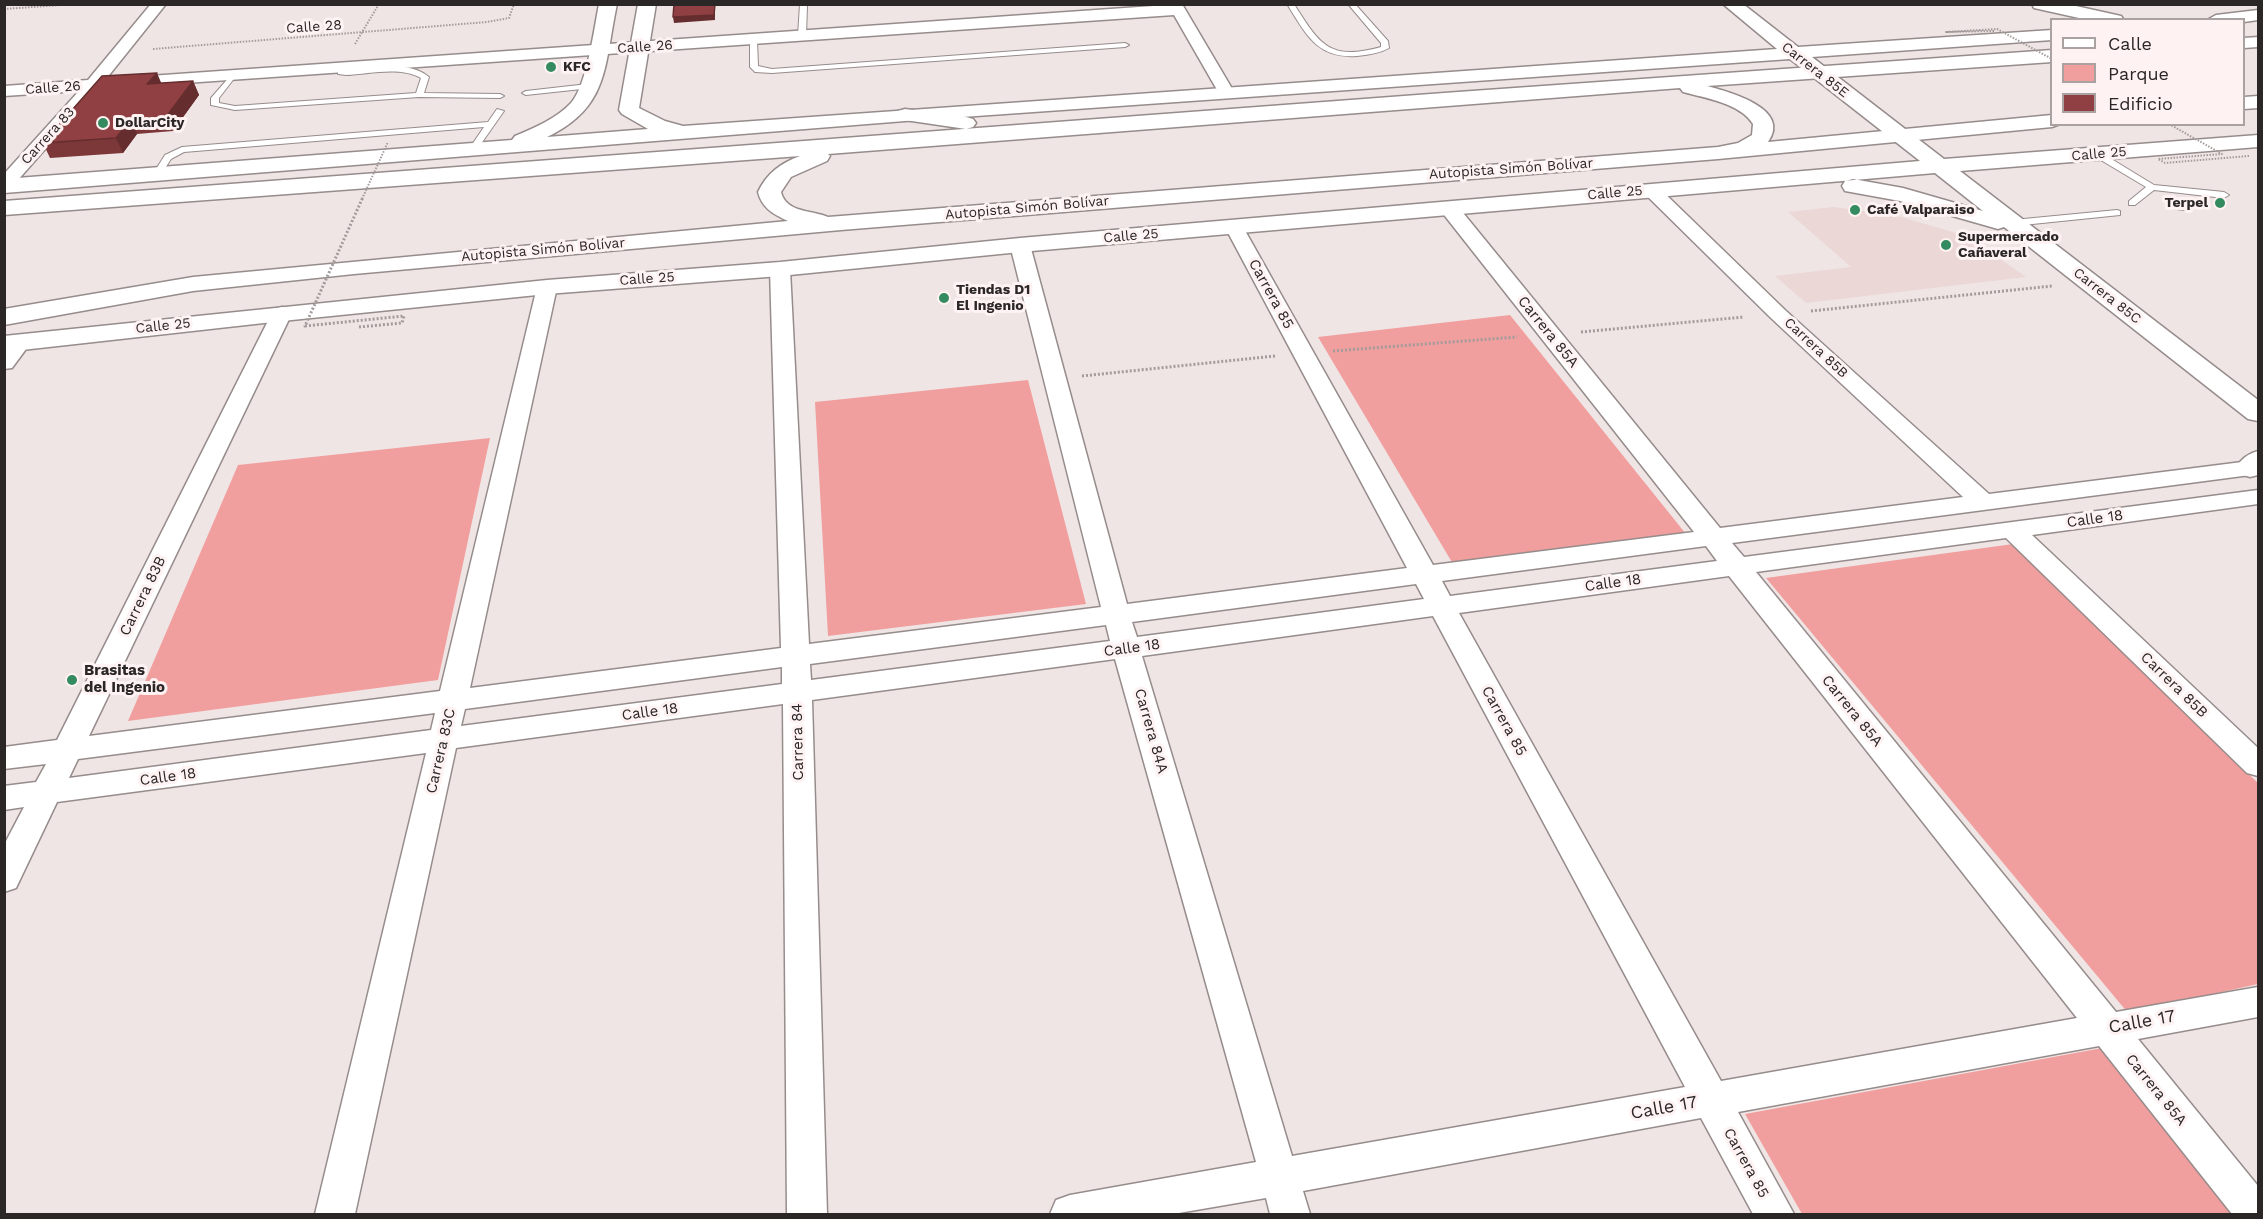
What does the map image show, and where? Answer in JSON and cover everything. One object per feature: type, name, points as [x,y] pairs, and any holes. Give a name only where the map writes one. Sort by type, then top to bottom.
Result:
[{"type":"main road","points":[[504,147],[549,128],[572,112],[583,100],[608,4]]},
{"type":"main road","points":[[648,4],[629,110],[658,126],[686,132]]},
{"type":"main road","name":"Carrera 85E","points":[[1731,4],[1899,135]]},
{"type":"main road","points":[[2031,4],[2054,18]]},
{"type":"main road","points":[[2040,4],[2106,18]]},
{"type":"main road","points":[[2233,18],[2259,15]]},
{"type":"main road","points":[[1711,60],[1739,45],[1747,37],[1753,21]]},
{"type":"main road","points":[[4,185],[905,115],[1711,60],[2050,34]]},
{"type":"main road","points":[[4,208],[1817,71],[2050,58]]},
{"type":"main road","points":[[1444,99],[1512,74]]},
{"type":"main road","points":[[1643,84],[1683,87],[1711,93],[1734,101],[1758,116],[1764,132],[1756,141],[1741,149],[1718,153]]},
{"type":"main road","points":[[905,115],[979,124],[1097,126]]},
{"type":"main road","name":"Autopista Simón Bolívar","points":[[4,317],[193,284],[841,223],[1718,153],[2050,121]]},
{"type":"main road","points":[[2236,126],[2256,145]]},
{"type":"main road","name":"Carrera 85C","points":[[1899,135],[2258,413]]},
{"type":"main road","points":[[841,223],[802,218],[783,211],[771,201],[768,191],[774,180],[787,169],[804,161],[859,145]]},
{"type":"main road","name":"Calle 25","points":[[13,343],[547,287],[780,269],[1448,207],[2097,154],[2256,145]]},
{"type":"main road","points":[[1786,178],[1844,184],[1904,195],[2017,226]]},
{"type":"street","name":"Carrera 83","points":[[4,185],[93,85],[159,4]]},
{"type":"street","name":"Calle 26","points":[[4,91],[753,40],[1177,7]]},
{"type":"street","points":[[1177,7],[1226,92]]},
{"type":"street","name":"Carrera 85B","points":[[1651,190],[1778,314],[1984,503]]},
{"type":"street","name":"Carrera 85A","points":[[1448,207],[2256,1215]]},
{"type":"street","name":"Carrera 85","points":[[1234,227],[1774,1215]]},
{"type":"street","name":"Carrera 84A","points":[[1020,245],[1116,614],[1290,1215]]},
{"type":"street","name":"Carrera 84","points":[[780,269],[796,656],[807,1215]]},
{"type":"street","name":"Carrera 83C","points":[[335,1215],[547,287]]},
{"type":"street","name":"Carrera 83B","points":[[4,879],[282,313]]},
{"type":"street","points":[[4,363],[13,343]]},
{"type":"street","name":"Calle 18","points":[[4,758],[1984,503],[2256,465]]},
{"type":"street","name":"Calle 18","points":[[4,798],[2259,497]]},
{"type":"street","name":"Carrera 85B","points":[[2012,530],[2259,765]]},
{"type":"street","name":"Calle 17","points":[[1070,1215],[2259,1002]]},
{"type":"lane","points":[[1290,4],[1322,48],[1332,52],[1366,52],[1385,48],[1385,43],[1351,4]]},
{"type":"lane","points":[[802,36],[803,6]]},
{"type":"lane","points":[[753,40],[753,67],[758,70],[772,71],[1125,45]]},
{"type":"lane","points":[[341,68],[340,72],[346,73],[397,70],[420,72],[425,77],[419,95]]},
{"type":"lane","points":[[232,76],[215,98],[214,105],[220,107],[419,95],[501,96]]},
{"type":"lane","points":[[526,93],[588,86]]},
{"type":"lane","points":[[473,149],[500,111]]},
{"type":"lane","points":[[157,174],[168,157],[182,150],[490,124]]},
{"type":"lane","points":[[2097,154],[2152,187],[2224,195]]},
{"type":"lane","points":[[2132,203],[2152,187]]},
{"type":"lane","points":[[2017,226],[2117,213]]},
{"type":"path","points":[[4,9],[9,4]]},
{"type":"path","points":[[4,9],[75,4]]},
{"type":"path","points":[[341,68],[379,4]]},
{"type":"path","name":"Calle 28","points":[[119,52],[362,34],[487,22],[509,18],[514,4]]},
{"type":"path","points":[[1994,31],[1946,32],[1997,29],[2050,57]]},
{"type":"path","points":[[2173,126],[2219,152],[2222,154],[2203,155],[2158,159],[2165,163],[2203,155],[2219,152],[2256,145]]},
{"type":"path","points":[[359,327],[402,323],[404,316],[305,326],[388,142]]},
{"type":"shaded area","points":[[1833,207],[1894,215],[1953,232],[1979,244],[2026,277],[1806,303],[1775,276],[1851,267],[1788,212]]},
{"type":"green space","points":[[1510,315],[1686,534],[1453,564],[1318,337]]},
{"type":"green space","points":[[1028,380],[1086,604],[828,636],[815,402]]},
{"type":"green space","points":[[490,438],[438,680],[128,721],[238,465]]},
{"type":"green space","points":[[2013,544],[2258,783],[2258,984],[2128,1013],[1766,578]]},
{"type":"green space","points":[[2113,1046],[2243,1214],[1802,1214],[1745,1114]]},
{"type":"building","points":[[674,4],[715,4],[714,15],[673,17]]},
{"type":"building","points":[[157,73],[147,84],[193,81],[166,117],[131,119],[116,138],[43,143],[102,76]]},
{"type":"place","name":"KFC","points":[[551,67]]},
{"type":"place","name":"DollarCity","points":[[103,123]]},
{"type":"place","name":"Terpel","points":[[2220,203]]},
{"type":"place","name":"Café Valparaiso","points":[[1855,210]]},
{"type":"place","name":"Supermercado Cañaveral","points":[[1946,245]]},
{"type":"place","name":"Tiendas D1 El Ingenio","points":[[944,298]]},
{"type":"place","name":"Brasitas del Ingenio","points":[[72,680]]}]
